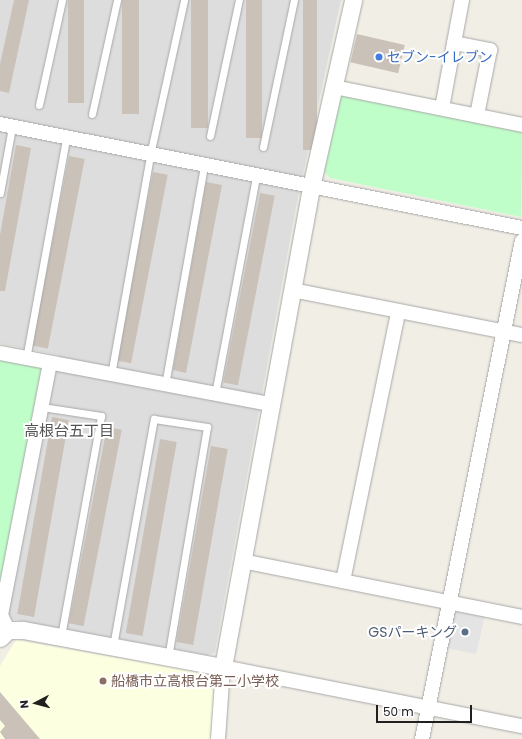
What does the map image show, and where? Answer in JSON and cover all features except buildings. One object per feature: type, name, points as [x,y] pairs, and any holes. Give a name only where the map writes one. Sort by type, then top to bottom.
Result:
[{"type":"street","points":[[218,739],[223,667],[242,561],[311,187],[353,0]]},
{"type":"street","points":[[442,108],[462,0]]},
{"type":"street","points":[[454,43],[490,50],[477,115]]},
{"type":"street","points":[[334,87],[522,125]]},
{"type":"street","points":[[6,125],[150,155],[522,228]]},
{"type":"street","points":[[422,739],[522,241]]},
{"type":"street","points":[[292,290],[398,312],[522,335]]},
{"type":"street","points":[[343,581],[398,312]]},
{"type":"street","points":[[0,353],[50,364],[271,404]]},
{"type":"street","points":[[50,364],[1,615],[4,634],[61,637],[113,646],[428,705],[522,726]]},
{"type":"street","points":[[242,561],[522,617]]},
{"type":"lane","points":[[39,105],[62,0]]},
{"type":"lane","points":[[92,114],[117,0]]},
{"type":"lane","points":[[111,375],[150,155],[184,0]]},
{"type":"lane","points":[[210,136],[239,0]]},
{"type":"lane","points":[[263,147],[294,0]]},
{"type":"lane","points":[[0,194],[6,125]]},
{"type":"lane","points":[[26,359],[66,138]]},
{"type":"lane","points":[[164,385],[204,165]]},
{"type":"lane","points":[[215,394],[256,176]]},
{"type":"lane","points":[[42,407],[101,416],[61,637]]},
{"type":"lane","points":[[113,646],[154,419],[207,427],[168,657]]},
{"type":"shaded area","points":[[0,0],[341,0],[297,202],[215,652],[212,654],[206,655],[10,619],[8,614],[58,355],[0,344]]},
{"type":"shaded area","name":"GSパーキング","points":[[458,611],[485,616],[476,654],[446,648],[453,613]]},
{"type":"shaded area","name":"船橋市立高根台第二小学校","points":[[16,640],[198,672],[215,690],[211,739],[0,739],[0,666]]},
{"type":"green space","points":[[344,95],[522,131],[521,217],[330,178],[324,171],[340,98]]},
{"type":"green space","points":[[0,359],[43,367],[0,587]]},
{"type":"place","name":"セブン-イレブン","points":[[379,57]]},
{"type":"place","name":"GSパーキング","points":[[465,632]]},
{"type":"place","name":"船橋市立高根台第二小学校","points":[[103,681]]},
{"type":"district","name":"高根台五丁目","points":[[69,431]]}]
